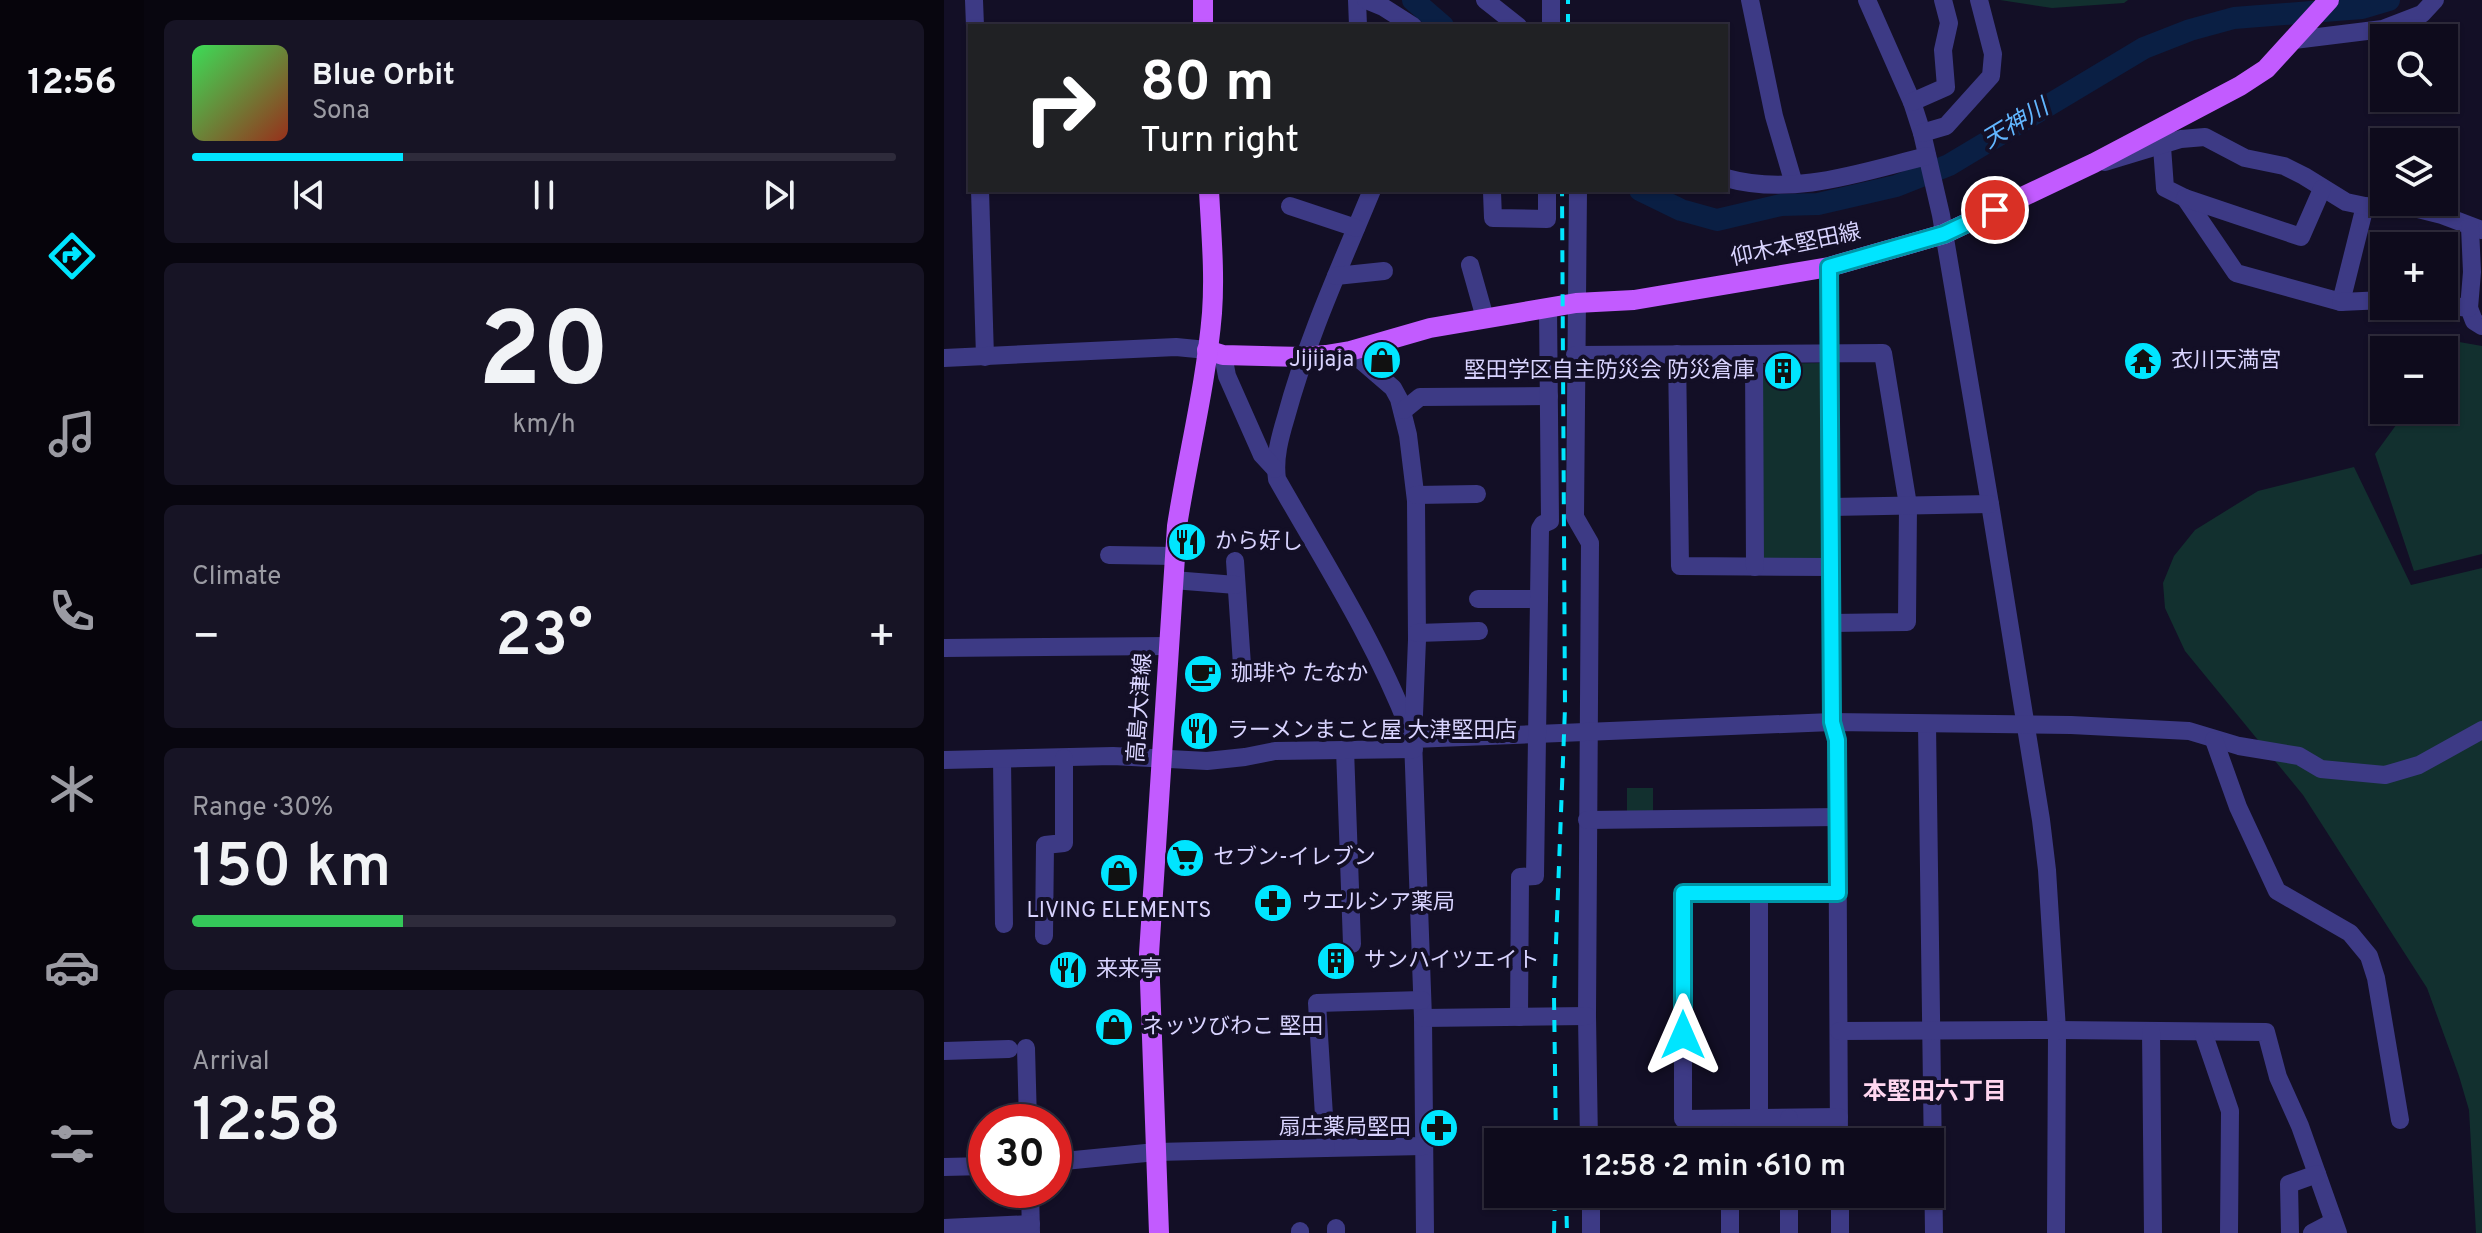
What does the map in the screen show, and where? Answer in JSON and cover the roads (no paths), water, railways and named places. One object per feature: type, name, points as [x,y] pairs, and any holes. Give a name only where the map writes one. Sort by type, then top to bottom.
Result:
[{"type":"main road","points":[[1203,0],[1203,24]]},
{"type":"main road","name":"仰木本堅田線","points":[[1215,353],[1304,357],[1350,351],[1430,328],[1485,318],[1576,303],[1634,300],[1829,267],[2094,163],[2240,86],[2266,69],[2329,0]]},
{"type":"main road","name":"高島大津線","points":[[1159,1233],[1149,954],[1175,556],[1184,478],[1197,415],[1215,353],[1209,192]]},
{"type":"street","points":[[974,0],[975,24]]},
{"type":"street","points":[[1357,0],[1358,24]]},
{"type":"street","points":[[1366,0],[1410,24]]},
{"type":"street","points":[[1485,0],[1515,24]]},
{"type":"street","points":[[1551,0],[1551,24]]},
{"type":"street","points":[[1750,0],[1774,116],[1794,184]]},
{"type":"street","points":[[1867,0],[1912,102],[1922,133],[1942,225],[2026,724],[2047,870],[2057,1030],[2056,1233]]},
{"type":"street","points":[[1912,102],[1946,87],[1943,50],[1949,23],[1943,0]]},
{"type":"street","points":[[1922,133],[1946,126],[1991,76],[1993,54],[1979,0]]},
{"type":"street","points":[[2294,40],[2383,29],[2422,14],[2435,0]]},
{"type":"street","points":[[2094,163],[2111,162],[2181,139],[2205,137],[2245,158],[2284,166],[2346,202],[2414,208],[2476,229],[2469,308],[2474,321],[2482,326]]},
{"type":"street","points":[[2162,147],[2165,188],[2185,198],[2301,237],[2322,189]]},
{"type":"street","points":[[1728,178],[1759,184],[1794,184],[1928,163]]},
{"type":"street","points":[[980,192],[985,357]]},
{"type":"street","points":[[1370,192],[1304,357],[1275,469],[1277,479],[1377,656],[1414,744]]},
{"type":"street","points":[[1492,192],[1493,218],[1547,219],[1547,192]]},
{"type":"street","points":[[1578,192],[1575,517],[1590,543],[1587,733],[1589,1128]]},
{"type":"street","points":[[2185,198],[2236,273],[2341,302],[2370,301]]},
{"type":"street","points":[[1290,206],[1356,228]]},
{"type":"street","points":[[2341,302],[2365,206]]},
{"type":"street","points":[[1470,265],[1485,318]]},
{"type":"street","points":[[1829,267],[1832,722],[1837,740],[1839,1128]]},
{"type":"street","points":[[1336,276],[1384,271]]},
{"type":"street","points":[[2458,307],[2469,308]]},
{"type":"street","points":[[1519,1017],[1520,877],[1535,876],[1540,529],[1550,521],[1548,308]]},
{"type":"street","points":[[944,358],[1176,347],[1215,353],[1262,455],[1275,469]]},
{"type":"street","points":[[1350,351],[1393,388],[1404,410],[1416,495],[1414,744],[1423,1009],[1425,1233]]},
{"type":"street","points":[[1575,355],[1883,353],[1908,505],[1907,622],[1831,623]]},
{"type":"street","points":[[1677,354],[1680,566],[1831,567]]},
{"type":"street","points":[[1754,354],[1755,567]]},
{"type":"street","points":[[1404,410],[1420,397],[1549,396]]},
{"type":"street","points":[[1416,495],[1477,494]]},
{"type":"street","points":[[1831,507],[1990,504]]},
{"type":"street","points":[[1109,555],[1175,556]]},
{"type":"street","points":[[1235,561],[1242,665]]},
{"type":"street","points":[[1173,580],[1236,585]]},
{"type":"street","points":[[1478,599],[1539,599]]},
{"type":"street","points":[[1417,633],[1479,631]]},
{"type":"street","points":[[944,648],[1169,646]]},
{"type":"street","points":[[944,760],[1113,756],[1207,761],[1275,751],[1537,735],[1832,722],[2026,724],[2189,731],[2270,753],[2299,756],[2321,769],[2385,775],[2419,765],[2482,730]]},
{"type":"street","points":[[1927,724],[1934,1233]]},
{"type":"street","points":[[2214,740],[2238,807],[2277,891],[2350,933],[2369,956],[2376,978],[2400,1120]]},
{"type":"street","points":[[1345,749],[1352,944]]},
{"type":"street","points":[[1044,936],[1045,845],[1064,843],[1064,758]]},
{"type":"street","points":[[1002,759],[1004,924]]},
{"type":"street","points":[[1587,820],[1837,817]]},
{"type":"street","points":[[1838,893],[1683,893],[1683,1119],[1839,1117]]},
{"type":"street","points":[[1759,893],[1759,1118]]},
{"type":"street","points":[[1326,1148],[1317,1003],[1519,1017],[1587,1016]]},
{"type":"street","points":[[1839,1031],[2266,1032],[2278,1077],[2300,1126],[2335,1228],[2312,1233]]},
{"type":"street","points":[[2151,1031],[2153,1233]]},
{"type":"street","points":[[2203,1032],[2230,1111],[2229,1233]]},
{"type":"street","points":[[944,1051],[1018,1048],[1026,1104]]},
{"type":"street","points":[[1789,1118],[1789,1128]]},
{"type":"street","points":[[1072,1160],[1156,1152],[1424,1146]]},
{"type":"street","points":[[944,1167],[968,1166]]},
{"type":"street","points":[[2290,1233],[2289,1184],[2317,1174]]},
{"type":"street","points":[[944,1228],[1031,1228],[1030,1208]]},
{"type":"street","points":[[1591,1208],[1591,1233]]},
{"type":"street","points":[[1730,1208],[1730,1233]]},
{"type":"street","points":[[1789,1208],[1789,1233]]},
{"type":"street","points":[[1840,1208],[1840,1233]]},
{"type":"waterway","name":"天神川","points":[[1413,0],[1441,24]]},
{"type":"waterway","name":"天神川","points":[[1644,192],[1681,210],[1717,220],[1781,205],[1818,204],[1896,186],[1949,165],[2144,48],[2190,30],[2234,18],[2362,8],[2389,0]]},
{"type":"railway","points":[[1568,0],[1568,24]]},
{"type":"railway","points":[[1556,1128],[1554,996],[1565,708],[1562,192]]},
{"type":"railway","points":[[1554,1233],[1555,1208]]},
{"type":"railway","points":[[1566,1208],[1567,1233]]},
{"type":"place","name":"Jijijaja","points":[[1382,360]]},
{"type":"place","name":"衣川天満宮","points":[[2143,361]]},
{"type":"place","name":"堅田学区自主防災会 防災倉庫","points":[[1783,371]]},
{"type":"place","name":"から好し","points":[[1187,542]]},
{"type":"place","name":"珈琲や たなか","points":[[1203,674]]},
{"type":"place","name":"ラーメンまこと屋 大津堅田店","points":[[1199,731]]},
{"type":"place","name":"セブン-イレブン","points":[[1185,858]]},
{"type":"place","name":"LIVING ELEMENTS","points":[[1119,873]]},
{"type":"place","name":"ウエルシア薬局","points":[[1273,903]]},
{"type":"place","name":"サンハイツエイト","points":[[1336,961]]},
{"type":"place","name":"来来亭","points":[[1068,970]]},
{"type":"place","name":"ネッツびわこ 堅田","points":[[1114,1027]]},
{"type":"place","name":"扇庄薬局堅田","points":[[1439,1128]]},
{"type":"district","name":"本堅田六丁目","points":[[1935,1093]]}]
